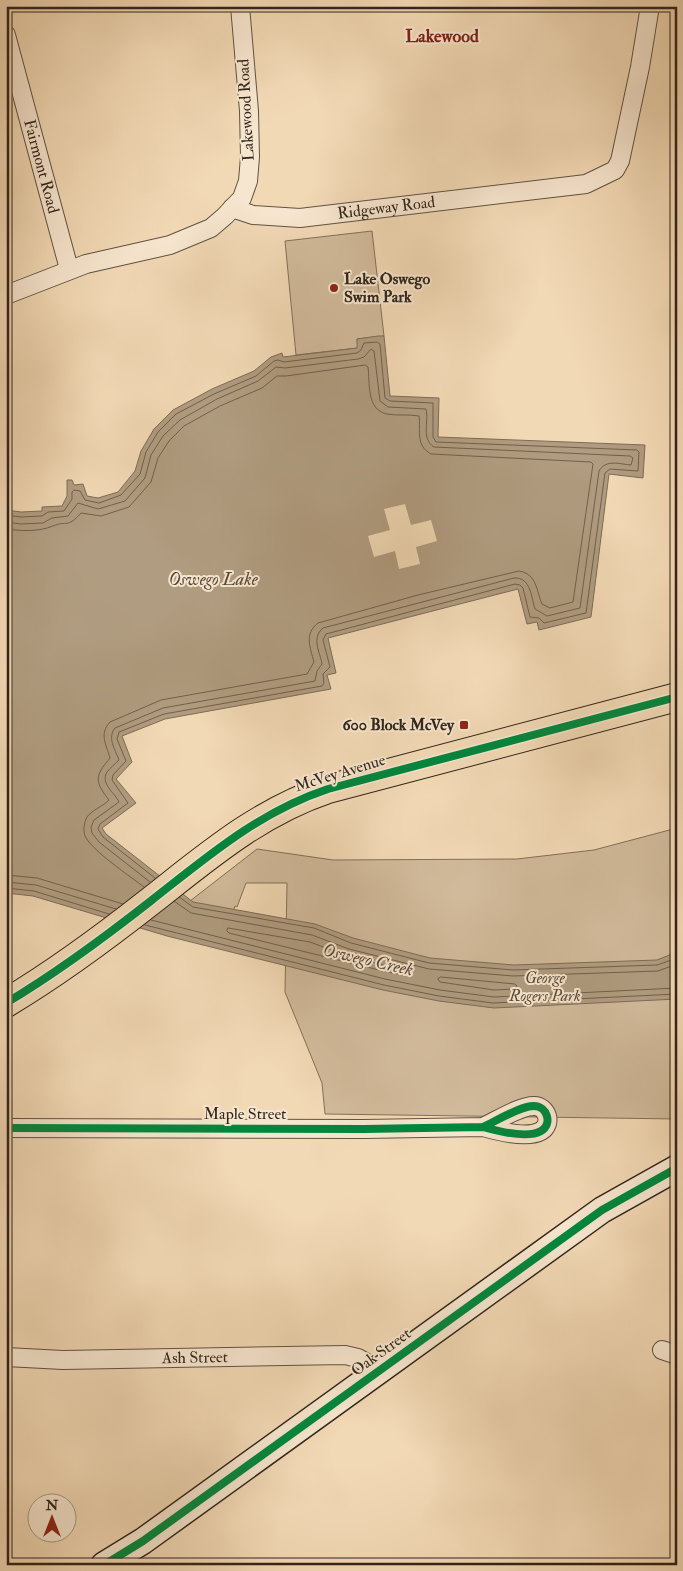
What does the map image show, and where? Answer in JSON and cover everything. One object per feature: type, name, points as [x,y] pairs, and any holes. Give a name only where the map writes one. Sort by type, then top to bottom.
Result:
[{"type":"main road","name":"McVey Avenue","points":[[6,1003],[56,973],[254,822],[290,802],[328,789],[664,700],[677,686]]},
{"type":"street","name":"Lakewood Road","points":[[232,208],[242,198],[248,181],[250,157],[249,111],[240,6]]},
{"type":"street","name":"Ridgeway Road","points":[[232,208],[253,215],[300,218],[586,184],[615,170],[620,161],[640,67],[650,6]]},
{"type":"street","name":"Fairmont Road","points":[[6,35],[70,269]]},
{"type":"street","points":[[6,295],[86,264],[170,245],[211,228],[232,208]]},
{"type":"street","name":"Maple Street","points":[[6,1128],[364,1129],[483,1127]]},
{"type":"street","name":"Oak Street","points":[[104,1565],[143,1541],[602,1210],[677,1168]]},
{"type":"street","name":"Ash Street","points":[[6,1357],[63,1360],[345,1355],[358,1358],[379,1370]]},
{"type":"green space","name":"Lake Oswego Swim Park","points":[[372,231],[384,336],[357,339],[358,348],[296,355],[285,241]]},
{"type":"green space","name":"George Rogers Park","points":[[677,828],[677,1119],[325,1114],[322,1083],[285,992],[287,883],[246,883],[237,907],[235,906],[228,929],[172,915],[257,849],[333,860],[517,859],[594,850]]},
{"type":"water","name":"Oswego Lake","points":[[384,336],[390,396],[439,398],[438,437],[645,445],[643,478],[609,474],[591,617],[539,630],[537,622],[527,624],[518,589],[328,638],[336,673],[327,675],[331,689],[165,719],[122,736],[132,762],[116,779],[136,803],[102,828],[106,834],[193,902],[315,924],[353,938],[430,958],[514,965],[657,960],[677,952],[677,999],[494,1008],[439,1001],[383,990],[167,936],[33,896],[6,893],[6,510],[21,512],[42,511],[42,507],[62,506],[67,496],[67,480],[72,480],[74,485],[83,484],[87,496],[98,498],[118,492],[135,471],[141,451],[154,429],[173,410],[212,389],[254,371],[271,357],[282,353],[283,357],[357,348],[357,339]]},
{"type":"pier","points":[[405,504],[411,525],[431,520],[437,541],[416,547],[420,564],[399,569],[395,551],[374,557],[368,536],[390,530],[384,509]]},
{"type":"cycle path","points":[[6,1003],[81,954],[235,837],[279,810],[303,799],[328,789],[677,697]]},
{"type":"cycle path","points":[[6,1128],[364,1129],[483,1127],[512,1134],[528,1134],[545,1128],[547,1116],[539,1107],[528,1107],[515,1111],[483,1127]]},
{"type":"cycle path","points":[[104,1565],[143,1541],[602,1210],[677,1168]]},
{"type":"place","name":"Lake Oswego Swim Park","points":[[334,288]]},
{"type":"place","name":"600 Block McVey","points":[[464,725]]},
{"type":"district","name":"Lakewood","points":[[442,36]]},
{"type":"water label","name":"Oswego Creek","points":[[368,960]]}]
